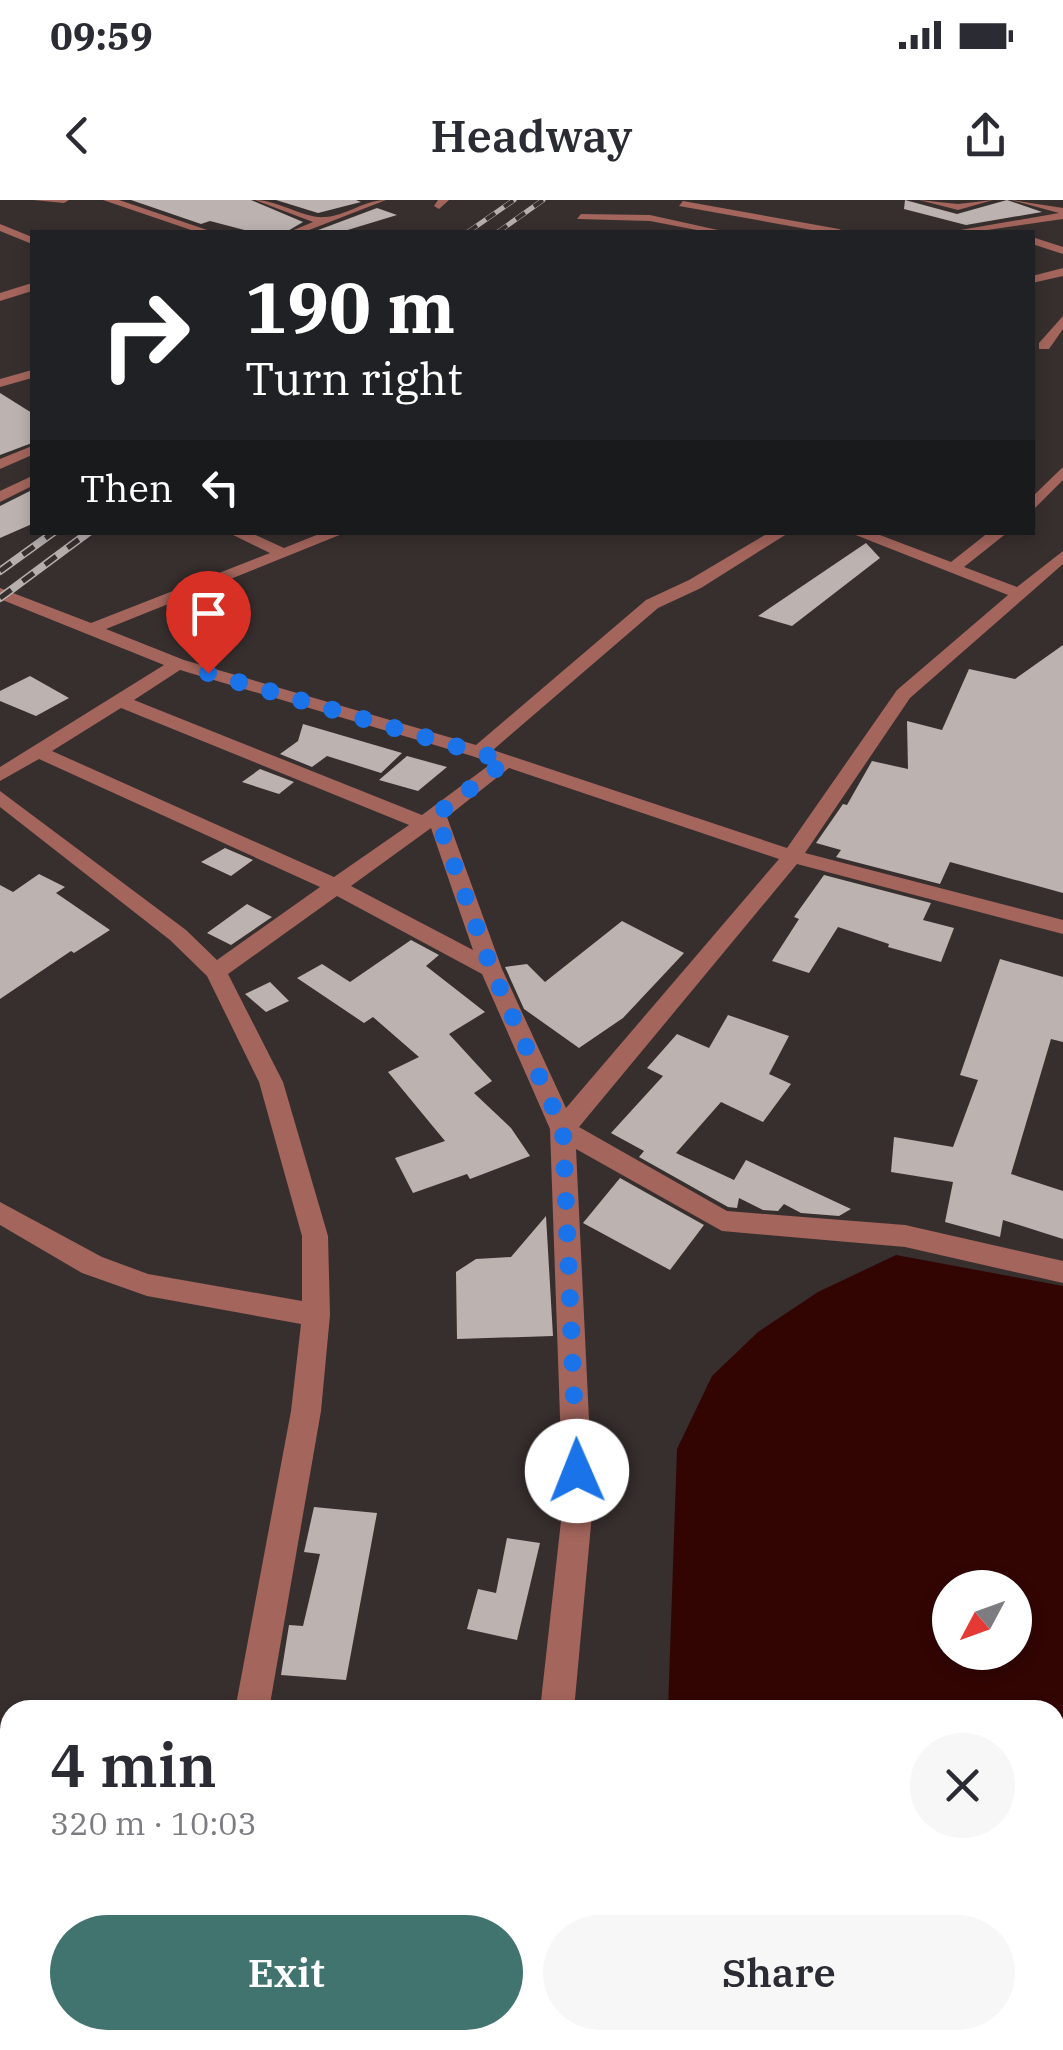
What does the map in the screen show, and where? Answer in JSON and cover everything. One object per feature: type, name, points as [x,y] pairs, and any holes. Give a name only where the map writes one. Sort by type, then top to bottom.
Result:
[{"type":"street","points":[[38,200],[64,200]]},
{"type":"street","points":[[108,200],[197,230]]},
{"type":"street","points":[[260,200],[325,222]]},
{"type":"street","points":[[301,230],[381,200]]},
{"type":"street","points":[[924,200],[966,207],[988,200]]},
{"type":"street","points":[[1016,200],[1063,213]]},
{"type":"street","points":[[683,204],[828,230]]},
{"type":"street","points":[[340,206],[356,211]]},
{"type":"street","points":[[971,230],[1063,213]]},
{"type":"street","points":[[581,217],[650,218],[710,230]]},
{"type":"street","points":[[0,227],[30,240]]},
{"type":"street","points":[[994,227],[1004,230]]},
{"type":"street","points":[[1035,241],[1063,251]]},
{"type":"street","points":[[1035,263],[1062,272]]},
{"type":"street","points":[[1035,279],[1062,272]]},
{"type":"street","points":[[0,297],[30,288]]},
{"type":"street","points":[[1038,345],[1063,320]]},
{"type":"street","points":[[1038,345],[1063,349]]},
{"type":"street","points":[[0,383],[30,375]]},
{"type":"street","points":[[0,465],[30,451]]},
{"type":"street","points":[[1035,504],[1063,472]]},
{"type":"street","points":[[0,497],[30,481]]},
{"type":"street","points":[[242,535],[285,554]]},
{"type":"street","points":[[92,629],[332,535]]},
{"type":"street","points":[[479,752],[652,604],[695,584],[777,535]]},
{"type":"street","points":[[864,535],[1020,594]]},
{"type":"street","points":[[952,569],[996,535]]},
{"type":"street","points":[[563,1130],[792,856],[904,694],[1063,556]]},
{"type":"street","points":[[0,593],[178,664],[479,752],[792,856],[1063,927]]},
{"type":"street","points":[[0,776],[178,664]]},
{"type":"street","points":[[121,701],[430,819],[563,1130],[578,1503],[558,1700]]},
{"type":"street","points":[[39,752],[335,886],[492,970]]},
{"type":"street","points":[[216,972],[506,761]]},
{"type":"street","points":[[0,797],[178,936],[216,972],[271,1082],[315,1236],[316,1315],[306,1412],[254,1700]]},
{"type":"street","points":[[563,1130],[722,1221],[905,1236],[1063,1272]]},
{"type":"street","points":[[0,1212],[92,1266],[147,1285],[316,1315]]},
{"type":"shaded area","points":[[896,1255],[1063,1286],[1063,1700],[668,1700],[677,1449],[712,1376],[758,1332],[818,1292]]},
{"type":"building","points":[[131,200],[251,200],[303,222],[289,230],[244,230],[210,221],[201,224]]},
{"type":"building","points":[[276,200],[356,200],[361,202],[318,213]]},
{"type":"building","points":[[905,200],[957,214],[1007,200],[1042,212],[966,225],[904,209]]},
{"type":"building","points":[[377,208],[397,215],[348,230],[318,230]]},
{"type":"building","points":[[0,393],[30,412],[30,444],[0,455]]},
{"type":"building","points":[[30,491],[30,525],[0,538],[0,506]]},
{"type":"building","points":[[866,543],[880,558],[792,626],[758,616]]},
{"type":"building","points":[[1063,645],[1063,893],[950,862],[940,884],[836,857],[841,850],[816,843],[843,804],[847,805],[872,761],[908,769],[907,721],[942,730],[969,669],[1015,679]]},
{"type":"building","points":[[30,676],[69,698],[36,716],[0,701],[0,691]]},
{"type":"building","points":[[303,724],[402,753],[381,773],[327,756],[312,767],[280,754],[298,741]]},
{"type":"building","points":[[407,756],[447,767],[418,791],[379,780]]},
{"type":"building","points":[[260,769],[294,782],[279,794],[242,782]]},
{"type":"building","points":[[225,848],[253,860],[231,876],[201,862]]},
{"type":"building","points":[[39,874],[65,887],[56,893],[110,930],[0,999],[0,885],[13,892]]},
{"type":"building","points":[[824,875],[931,903],[923,920],[954,928],[941,962],[838,927],[809,973],[772,961],[799,919],[794,917]]},
{"type":"building","points":[[247,904],[272,917],[231,945],[207,933]]},
{"type":"building","points":[[622,921],[684,953],[623,1018],[579,1048],[524,1009],[505,967],[527,964],[545,982]]},
{"type":"building","points":[[411,940],[439,955],[426,966],[485,1012],[449,1034],[492,1081],[474,1093],[511,1128],[530,1156],[470,1179],[467,1174],[413,1193],[395,1158],[445,1141],[388,1072],[419,1057],[373,1017],[364,1023],[297,978],[322,964],[350,982]]},
{"type":"building","points":[[1000,959],[1063,977],[1063,1042],[1051,1039],[1011,1174],[1063,1191],[1063,1239],[1003,1220],[1000,1237],[945,1222],[953,1182],[891,1172],[894,1137],[953,1147],[978,1080],[960,1075]]},
{"type":"building","points":[[270,982],[289,1001],[266,1012],[245,994]]},
{"type":"building","points":[[728,1015],[789,1036],[769,1074],[791,1084],[763,1122],[721,1102],[676,1153],[734,1180],[746,1160],[851,1209],[839,1216],[801,1213],[784,1204],[778,1211],[763,1210],[739,1198],[737,1208],[728,1207],[639,1157],[644,1151],[611,1133],[663,1076],[647,1068],[677,1034],[709,1048]]},
{"type":"building","points":[[620,1178],[704,1225],[670,1270],[583,1223]]},
{"type":"building","points":[[546,1216],[553,1336],[457,1339],[456,1272],[476,1259],[511,1257]]},
{"type":"building","points":[[314,1507],[377,1513],[346,1680],[281,1675],[289,1625],[303,1626],[320,1554],[304,1552]]},
{"type":"building","points":[[507,1538],[540,1543],[517,1640],[467,1629],[478,1589],[496,1593]]},
{"type":"railway","points":[[471,230],[514,200]]},
{"type":"railway","points":[[501,230],[543,200]]},
{"type":"railway","points":[[0,571],[50,535]]},
{"type":"railway","points":[[0,598],[85,535]]},
{"type":"route","points":[[208,673],[506,761],[436,815],[492,970],[563,1130],[577,1471]]}]
